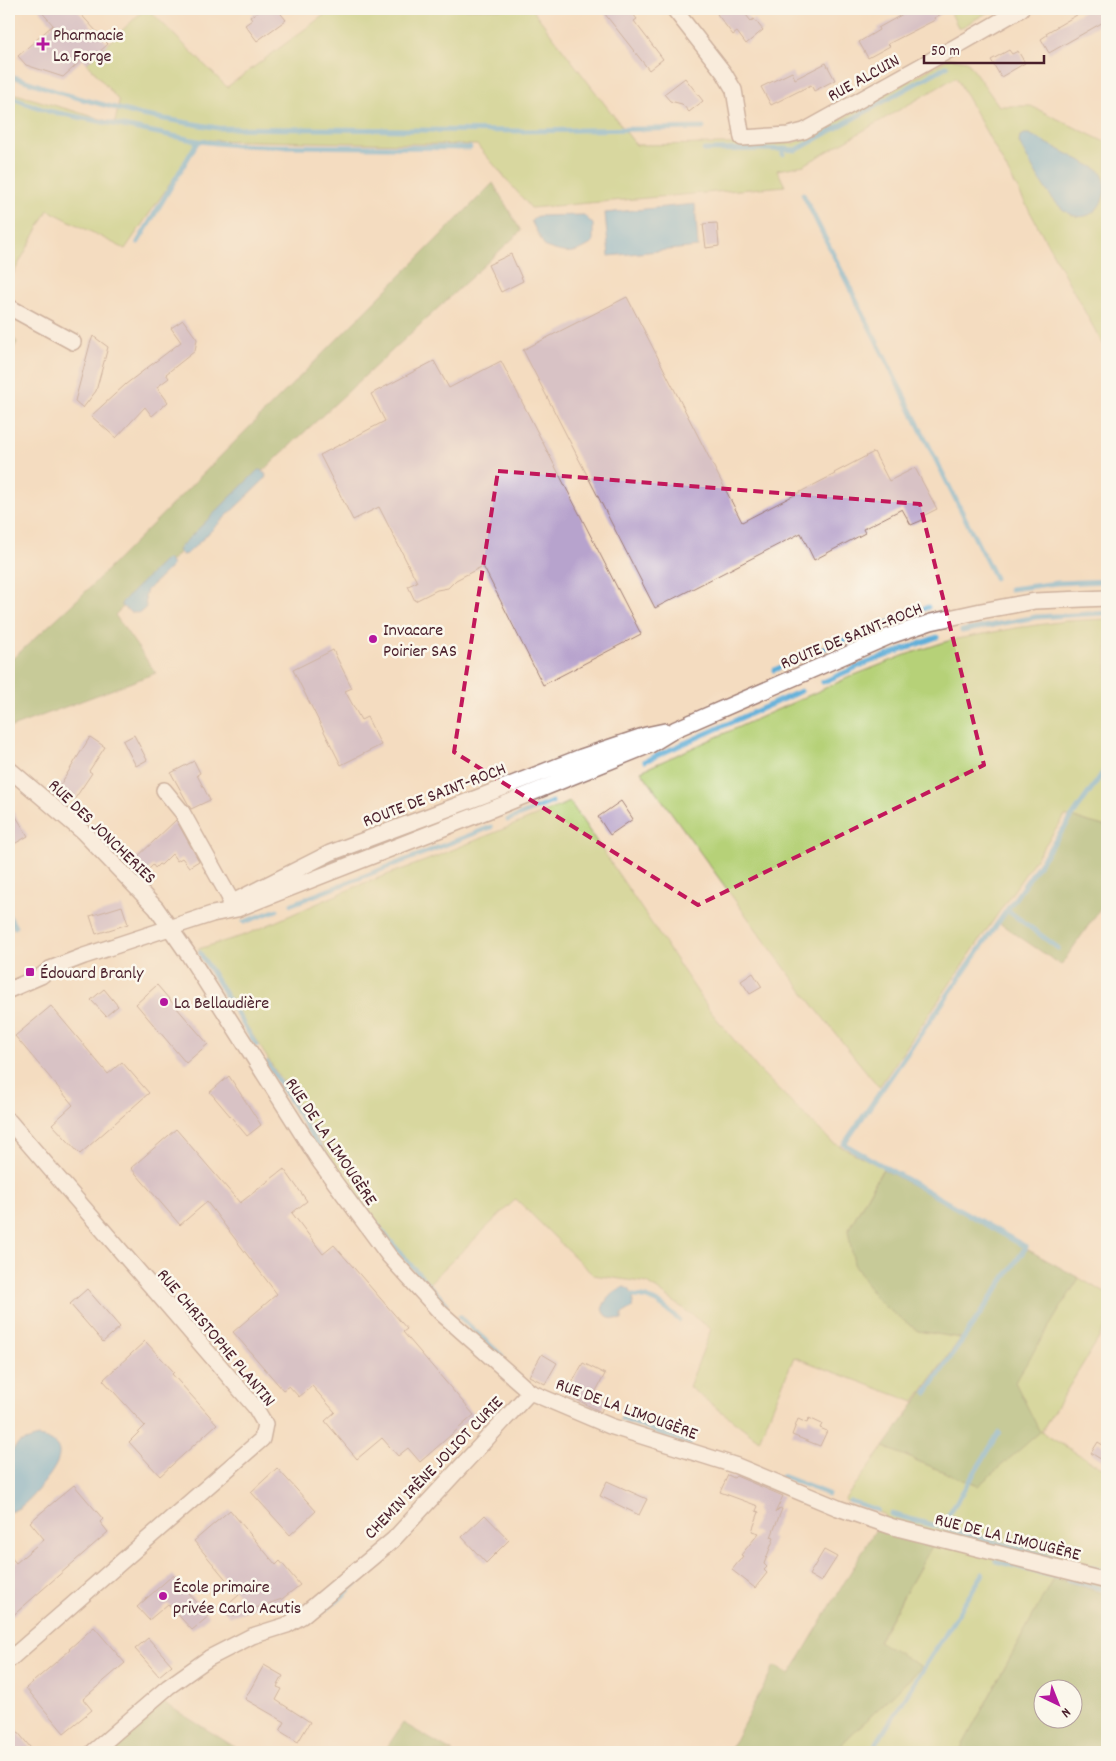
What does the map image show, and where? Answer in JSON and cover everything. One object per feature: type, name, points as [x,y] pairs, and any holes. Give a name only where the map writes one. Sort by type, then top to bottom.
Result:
[{"type":"street","name":"RUE ALCUIN","points":[[674,9],[724,73],[734,90],[742,138],[788,135],[804,131],[1021,9]]},
{"type":"street","points":[[9,307],[73,342]]},
{"type":"street","name":"ROUTE DE SAINT-ROCH","points":[[9,990],[41,976],[50,969],[84,956],[169,926],[237,909],[496,808],[650,745],[676,729],[890,636],[931,622],[1035,601],[1107,598]]},
{"type":"street","name":"ROUTE DE SAINT-ROCH","points":[[212,914],[330,853],[581,757],[646,735],[676,729]]},
{"type":"street","name":"RUE DES JONCHERIES","points":[[9,769],[84,832],[156,908],[169,926]]},
{"type":"street","points":[[164,790],[182,812],[232,902]]},
{"type":"street","name":"RUE DE LA LIMOUGÈRE","points":[[169,926],[320,1162],[389,1256],[441,1313],[530,1392],[610,1426],[737,1466],[838,1508],[893,1527],[1107,1581]]},
{"type":"street","name":"ROUTE DE SAINT-ROCH","points":[[9,978],[40,969],[50,969]]},
{"type":"street","name":"RUE CHRISTOPHE PLANTIN","points":[[9,1121],[255,1407],[264,1424],[262,1439],[9,1660]]},
{"type":"street","name":"CHEMIN IRÈNE JOLIOT CURIE","points":[[93,1752],[168,1687],[209,1658],[252,1636],[287,1624],[302,1616],[393,1540],[530,1392]]},
{"type":"highlighted area","points":[[498,471],[920,504],[984,765],[698,905],[454,752]]},
{"type":"green space","points":[[145,9],[148,9],[227,87],[332,9],[532,9],[636,145],[794,143],[817,133],[949,58],[967,61],[999,106],[1031,106],[1107,143],[1107,352],[956,77],[804,165],[777,170],[785,186],[531,208],[477,145],[200,140],[125,249],[48,210],[12,276],[9,274],[9,204],[13,196],[9,193],[9,92],[115,123],[119,101],[87,63]]},
{"type":"green space","points":[[949,9],[993,9],[959,29]]},
{"type":"green space","points":[[493,183],[521,231],[282,453],[115,615],[156,673],[9,728],[9,662],[80,597]]},
{"type":"green space","points":[[9,333],[17,342],[9,358]]},
{"type":"green space","points":[[1107,619],[1107,827],[1065,816],[879,1087],[787,971],[641,771],[852,676],[908,654],[951,640],[1016,628],[1066,621]]},
{"type":"green space","points":[[570,802],[711,1012],[758,1069],[832,1142],[883,1168],[848,1230],[918,1331],[961,1338],[914,1402],[794,1357],[759,1440],[689,1387],[711,1329],[648,1283],[593,1275],[516,1199],[425,1287],[353,1193],[198,949],[245,935],[362,884],[425,861]]},
{"type":"green space","points":[[1071,817],[1107,827],[1107,899],[1061,965],[999,923]]},
{"type":"green space","points":[[883,1169],[1079,1278],[1015,1382],[1040,1432],[978,1486],[884,1447],[961,1338],[918,1331],[885,1307],[875,1297],[854,1264],[848,1230]]},
{"type":"green space","points":[[1079,1278],[1107,1294],[1107,1325],[1041,1432],[1107,1471],[1107,1595],[1054,1577],[959,1752],[833,1752],[922,1667],[878,1642],[932,1546],[876,1529],[885,1515],[844,1500],[884,1447],[978,1486],[1014,1382]]},
{"type":"green space","points":[[876,1529],[932,1546],[878,1641],[922,1667],[833,1752],[729,1752],[774,1666],[790,1674]]},
{"type":"green space","points":[[1054,1577],[1107,1595],[1107,1752],[959,1752]]},
{"type":"green space","points":[[156,1698],[243,1752],[96,1752]]},
{"type":"green space","points":[[403,1723],[453,1752],[384,1752]]},
{"type":"water","points":[[1029,134],[1099,170],[1105,185],[1101,202],[1096,209],[1082,217],[1072,215],[1056,203],[1019,143],[1020,136]]},
{"type":"water","points":[[695,204],[698,247],[609,256],[605,213]]},
{"type":"water","points":[[584,215],[593,224],[593,243],[574,252],[564,252],[545,247],[531,221],[537,216]]},
{"type":"water","points":[[258,470],[262,470],[266,475],[265,479],[187,554],[182,555],[178,551],[180,547]]},
{"type":"water","points":[[168,559],[172,566],[147,590],[145,596],[146,607],[143,610],[134,613],[121,605],[122,602]]},
{"type":"water","points":[[624,1287],[629,1289],[634,1296],[632,1308],[622,1314],[622,1320],[609,1318],[602,1310],[605,1303],[613,1293]]},
{"type":"water","points":[[38,1437],[49,1440],[56,1445],[59,1450],[59,1457],[52,1471],[27,1502],[9,1512],[9,1454],[19,1443]]},
{"type":"building","points":[[39,9],[76,9],[108,44],[87,63],[83,59],[63,77],[26,65],[18,56],[53,25]]},
{"type":"building","points":[[261,9],[277,9],[286,20],[257,41],[245,25],[252,20],[250,17]]},
{"type":"building","points":[[601,9],[629,9],[637,19],[634,21],[663,59],[649,70]]},
{"type":"building","points":[[724,9],[741,9],[751,21],[754,19],[763,30],[746,44],[737,32],[733,35],[717,14]]},
{"type":"building","points":[[912,9],[950,9],[934,18],[935,20],[888,44],[890,46],[868,58],[859,42],[879,30],[878,28]]},
{"type":"building","points":[[1087,9],[1107,9],[1107,20],[1049,53],[1041,39],[1047,35],[1046,33]]},
{"type":"building","points":[[1009,50],[1012,54],[1018,51],[1025,63],[1001,77],[991,60]]},
{"type":"building","points":[[826,63],[835,80],[814,91],[811,85],[771,105],[761,87],[792,72],[795,79]]},
{"type":"building","points":[[685,78],[703,101],[689,112],[682,104],[670,101],[664,94]]},
{"type":"building","points":[[717,223],[719,246],[706,248],[703,224]]},
{"type":"building","points":[[511,254],[523,281],[501,292],[488,265]]},
{"type":"building","points":[[627,297],[742,522],[874,452],[889,481],[915,468],[937,509],[923,516],[925,519],[911,525],[902,509],[863,529],[865,533],[814,560],[801,533],[655,608],[523,350]]},
{"type":"building","points":[[183,320],[197,339],[195,351],[166,374],[169,378],[157,387],[168,402],[152,416],[145,407],[116,438],[91,416],[126,384],[181,342],[171,328]]},
{"type":"building","points":[[93,336],[108,347],[96,391],[83,408],[75,401]]},
{"type":"building","points":[[434,361],[449,388],[501,361],[641,634],[543,685],[483,566],[456,580],[448,588],[437,590],[415,601],[408,586],[417,582],[379,507],[353,520],[320,455],[385,421],[371,394]]},
{"type":"building","points":[[333,650],[352,688],[345,691],[361,720],[367,717],[381,745],[341,765],[293,670]]},
{"type":"building","points":[[134,735],[147,760],[136,766],[123,741]]},
{"type":"building","points":[[90,737],[105,747],[89,771],[92,773],[74,800],[57,790]]},
{"type":"building","points":[[194,761],[200,773],[197,775],[210,800],[191,809],[171,773]]},
{"type":"building","points":[[621,801],[633,819],[610,835],[598,817]]},
{"type":"building","points":[[9,805],[28,836],[9,847]]},
{"type":"building","points":[[176,820],[199,861],[189,867],[182,858],[177,861],[172,854],[161,865],[159,864],[155,868],[153,865],[146,872],[134,860]]},
{"type":"building","points":[[122,906],[128,924],[96,934],[90,916]]},
{"type":"building","points":[[753,973],[762,987],[750,994],[741,981]]},
{"type":"building","points":[[157,985],[208,1044],[186,1063],[136,1004]]},
{"type":"building","points":[[104,989],[118,1006],[106,1016],[91,1000]]},
{"type":"building","points":[[51,1006],[108,1074],[122,1062],[149,1093],[80,1154],[52,1124],[73,1105],[15,1036]]},
{"type":"building","points":[[229,1076],[261,1125],[247,1136],[210,1092]]},
{"type":"building","points":[[176,1129],[240,1203],[284,1169],[307,1201],[292,1213],[323,1254],[334,1245],[407,1329],[403,1332],[474,1415],[420,1462],[408,1448],[398,1456],[382,1438],[357,1459],[325,1421],[335,1412],[312,1386],[299,1397],[289,1386],[283,1390],[233,1332],[277,1294],[207,1202],[180,1225],[131,1168]]},
{"type":"building","points":[[87,1289],[120,1327],[103,1342],[70,1304]]},
{"type":"building","points":[[145,1341],[174,1372],[172,1374],[217,1424],[160,1476],[129,1442],[145,1426],[103,1380]]},
{"type":"building","points":[[542,1354],[557,1363],[545,1384],[529,1376]]},
{"type":"building","points":[[583,1363],[605,1374],[595,1393],[606,1399],[601,1412],[566,1394]]},
{"type":"building","points":[[809,1418],[822,1424],[820,1428],[827,1431],[820,1446],[792,1435],[798,1419],[807,1423]]},
{"type":"building","points":[[1098,1442],[1107,1448],[1107,1463],[1091,1453]]},
{"type":"building","points":[[277,1468],[316,1511],[290,1535],[251,1492]]},
{"type":"building","points":[[728,1475],[734,1478],[736,1476],[783,1496],[775,1513],[780,1508],[782,1509],[771,1537],[774,1538],[764,1564],[767,1567],[764,1570],[767,1573],[755,1588],[732,1570],[743,1556],[741,1555],[759,1533],[752,1531],[759,1512],[756,1511],[758,1506],[720,1492]]},
{"type":"building","points":[[607,1481],[647,1499],[639,1515],[600,1496]]},
{"type":"building","points":[[74,1485],[103,1519],[100,1522],[108,1532],[9,1619],[9,1555],[16,1563],[44,1539],[30,1522]]},
{"type":"building","points":[[230,1510],[276,1565],[280,1561],[300,1585],[282,1599],[229,1617],[223,1609],[239,1595],[194,1541]]},
{"type":"building","points":[[485,1515],[509,1540],[486,1563],[462,1537]]},
{"type":"building","points":[[824,1550],[837,1557],[821,1582],[809,1575]]},
{"type":"building","points":[[173,1575],[209,1616],[192,1630],[168,1604],[149,1620],[137,1607]]},
{"type":"building","points":[[94,1627],[125,1663],[83,1699],[92,1710],[64,1733],[26,1688]]},
{"type":"building","points":[[148,1638],[172,1665],[159,1676],[135,1649]]},
{"type":"building","points":[[264,1665],[283,1676],[277,1687],[282,1689],[276,1700],[310,1722],[298,1742],[280,1731],[285,1722],[245,1699]]},
{"type":"building","points":[[9,1721],[34,1752],[9,1752]]},
{"type":"waterway","points":[[783,149],[796,150],[802,147],[947,66]]},
{"type":"waterway","points":[[9,75],[64,94],[141,115],[218,128],[521,131],[703,128]]},
{"type":"waterway","points":[[9,97],[48,111],[198,141],[269,146],[470,148]]},
{"type":"waterway","points":[[138,242],[198,141]]},
{"type":"waterway","points":[[704,150],[783,149],[783,154]]},
{"type":"waterway","points":[[803,194],[995,578]]},
{"type":"waterway","points":[[1010,589],[1057,583],[1107,581]]},
{"type":"waterway","points":[[774,670],[928,607]]},
{"type":"waterway","points":[[962,631],[1036,617],[1107,613]]},
{"type":"waterway","points":[[823,682],[864,664],[937,637]]},
{"type":"waterway","points":[[645,761],[801,691]]},
{"type":"waterway","points":[[926,1393],[1026,1247],[844,1144],[1106,768],[1107,754]]},
{"type":"waterway","points":[[508,820],[552,802]]},
{"type":"waterway","points":[[292,904],[491,827]]},
{"type":"waterway","points":[[244,922],[277,910]]},
{"type":"waterway","points":[[1007,910],[1058,948]]},
{"type":"waterway","points":[[9,916],[15,927]]},
{"type":"waterway","points":[[200,953],[256,1045]]},
{"type":"waterway","points":[[267,1063],[316,1142],[346,1184],[394,1246],[446,1303]]},
{"type":"waterway","points":[[634,1296],[648,1298],[664,1307],[679,1320]]},
{"type":"waterway","points":[[460,1317],[502,1356]]},
{"type":"waterway","points":[[622,1419],[690,1444]]},
{"type":"waterway","points":[[941,1527],[999,1433]]},
{"type":"waterway","points":[[782,1476],[828,1494]]},
{"type":"waterway","points":[[850,1501],[877,1510]]},
{"type":"waterway","points":[[891,1514],[1107,1572]]},
{"type":"waterway","points":[[996,1561],[1057,1577]]},
{"type":"waterway","points":[[308,1621],[337,1601],[376,1565]]},
{"type":"waterway","points":[[871,1752],[983,1574]]},
{"type":"waterway","points":[[1067,1579],[1106,1590]]},
{"type":"place","name":"Pharmacie La Forge","points":[[43,44]]},
{"type":"place","name":"Invacare Poirier SAS","points":[[373,639]]},
{"type":"place","name":"Édouard Branly","points":[[30,972]]},
{"type":"place","name":"La Bellaudière","points":[[164,1002]]},
{"type":"place","name":"École primaire privée Carlo Acutis","points":[[163,1596]]}]
